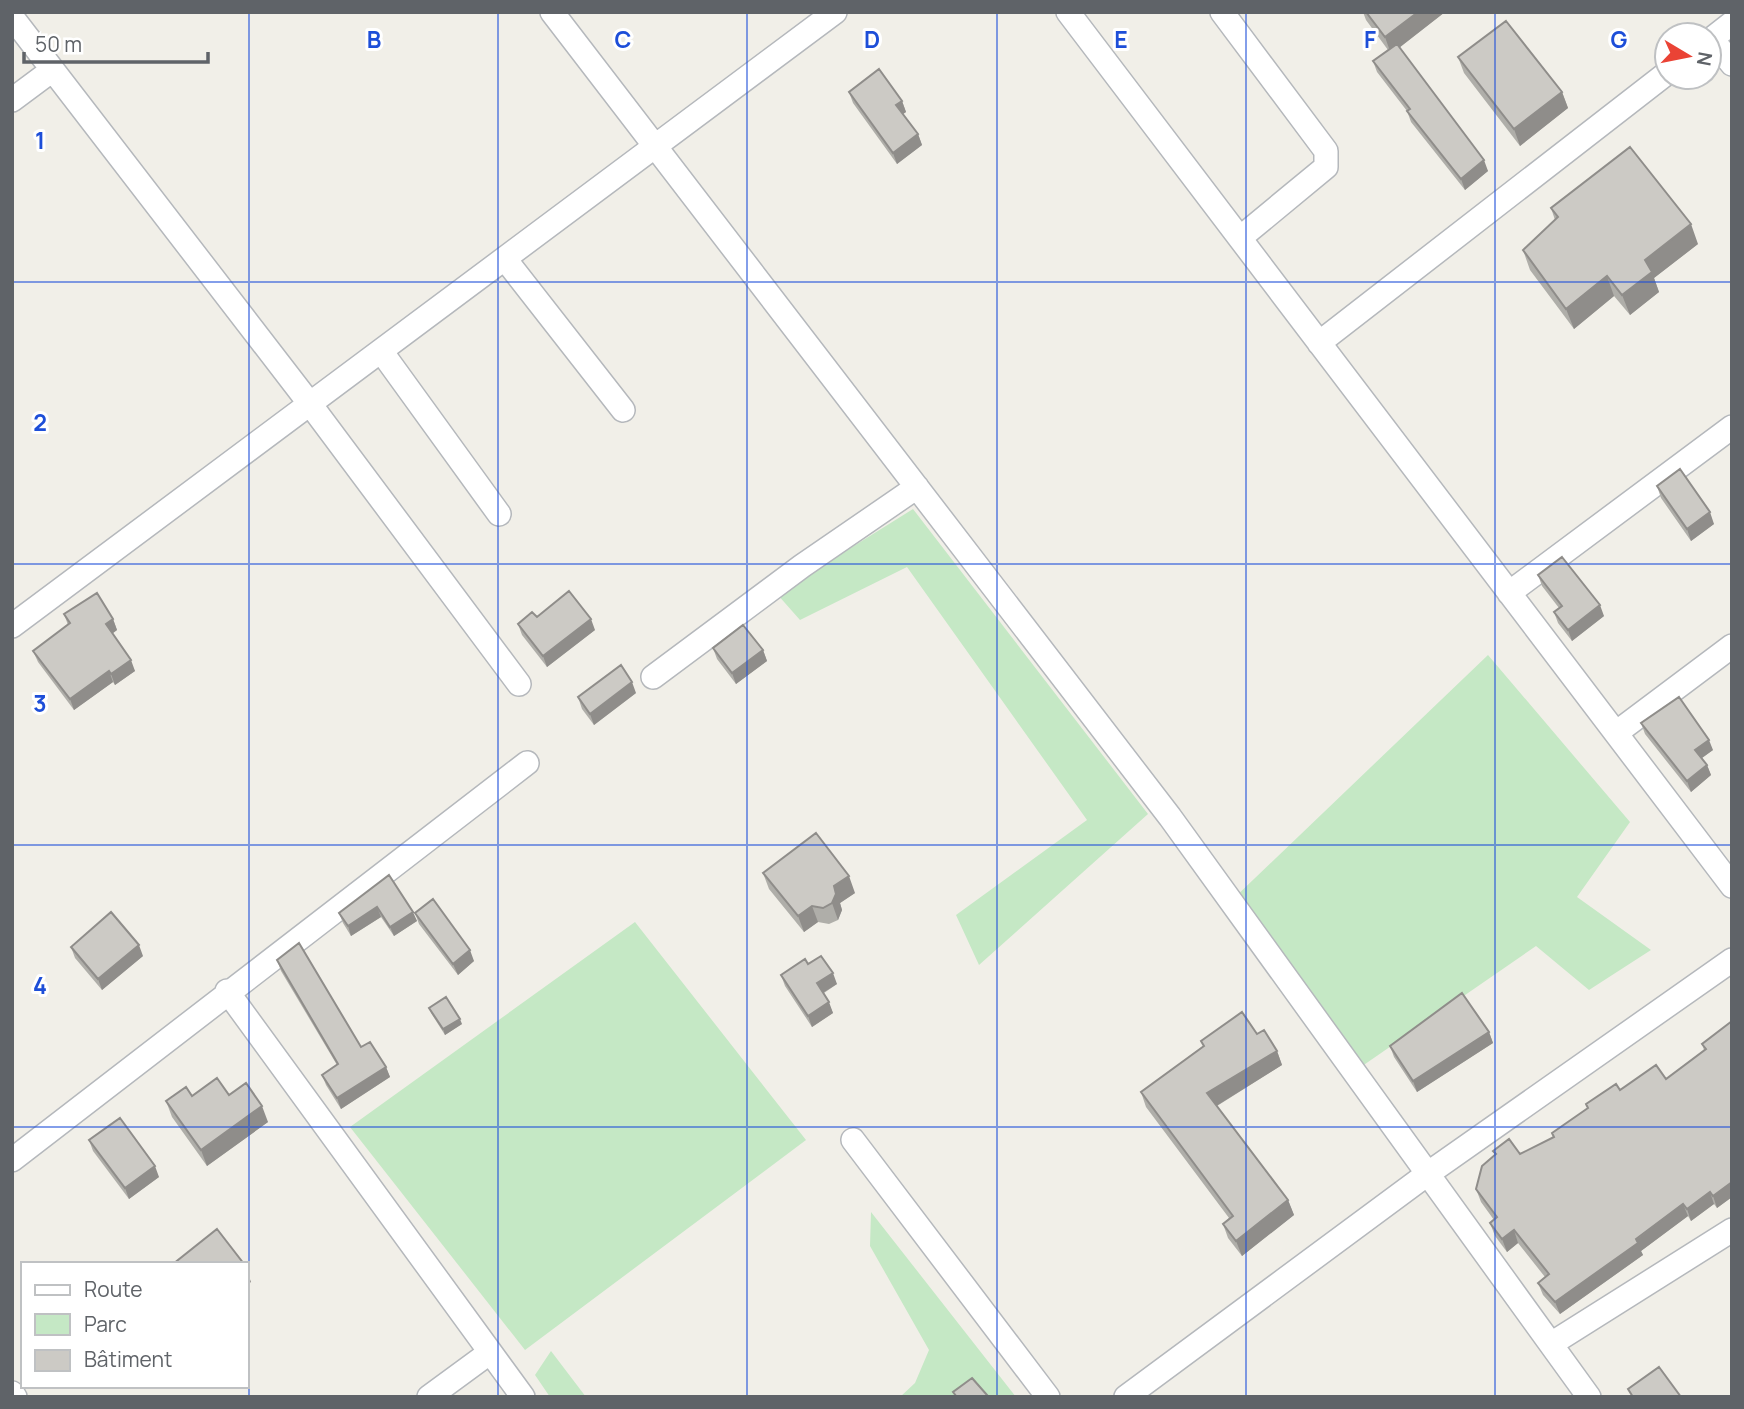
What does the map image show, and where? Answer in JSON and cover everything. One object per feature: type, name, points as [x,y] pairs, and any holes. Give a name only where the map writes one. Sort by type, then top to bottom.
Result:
[{"type":"street","points":[[552,12],[1170,817],[1588,1397]]},
{"type":"street","points":[[12,626],[835,12]]},
{"type":"street","points":[[1068,12],[1732,886]]},
{"type":"street","points":[[1222,12],[1326,150],[1328,159],[1326,167],[1240,238]]},
{"type":"street","points":[[12,17],[310,404],[519,684]]},
{"type":"street","points":[[12,100],[51,71]]},
{"type":"street","points":[[1319,343],[1653,85]]},
{"type":"street","points":[[505,259],[623,410]]},
{"type":"street","points":[[381,351],[499,514]]},
{"type":"street","points":[[1509,593],[1732,427]]},
{"type":"street","points":[[653,677],[803,566],[917,487]]},
{"type":"street","points":[[1616,733],[1732,646]]},
{"type":"street","points":[[12,1160],[227,991],[527,762]]},
{"type":"street","points":[[1126,1397],[1426,1175],[1732,960]]},
{"type":"street","points":[[227,991],[523,1397]]},
{"type":"street","points":[[853,1140],[1048,1397]]},
{"type":"street","points":[[1551,1345],[1732,1230]]},
{"type":"street","points":[[429,1397],[489,1353]]},
{"type":"green space","points":[[913,509],[1148,814],[979,965],[956,915],[1087,820],[907,567],[800,620],[777,594]]},
{"type":"green space","points":[[1488,655],[1630,822],[1577,897],[1651,950],[1589,990],[1536,946],[1355,1071],[1231,901]]},
{"type":"green space","points":[[635,922],[806,1140],[525,1350],[350,1127]]},
{"type":"green space","points":[[871,1212],[1016,1397],[900,1397],[915,1383],[929,1350],[870,1246]]},
{"type":"green space","points":[[551,1351],[586,1397],[550,1397],[535,1375]]},
{"type":"building","points":[[1366,12],[1418,12],[1385,37]]},
{"type":"building","points":[[1506,21],[1562,92],[1514,129],[1458,57]]},
{"type":"building","points":[[1397,44],[1484,160],[1461,179],[1407,111],[1410,109],[1373,61]]},
{"type":"building","points":[[879,69],[902,101],[896,105],[918,134],[893,153],[849,92]]},
{"type":"building","points":[[1630,147],[1691,224],[1645,260],[1652,272],[1622,295],[1607,276],[1566,309],[1523,250],[1558,217],[1551,208]]},
{"type":"building","points":[[1680,469],[1710,512],[1687,529],[1657,486]]},
{"type":"building","points":[[1562,557],[1600,605],[1568,630],[1554,612],[1562,606],[1538,575]]},
{"type":"building","points":[[569,591],[591,619],[543,656],[518,624],[532,612],[537,617]]},
{"type":"building","points":[[97,593],[113,619],[106,624],[131,660],[111,674],[109,671],[70,699],[33,651],[70,623],[64,614]]},
{"type":"building","points":[[743,625],[763,650],[732,673],[713,648]]},
{"type":"building","points":[[621,665],[632,682],[590,714],[578,697]]},
{"type":"building","points":[[1679,697],[1709,740],[1695,750],[1707,765],[1687,781],[1641,723]]},
{"type":"building","points":[[816,833],[849,876],[834,886],[836,894],[832,903],[823,908],[812,906],[798,916],[763,873]]},
{"type":"building","points":[[389,875],[413,912],[390,927],[377,907],[348,926],[339,913]]},
{"type":"building","points":[[433,899],[470,950],[453,964],[415,913]]},
{"type":"building","points":[[111,912],[139,945],[98,979],[71,947]]},
{"type":"building","points":[[299,943],[361,1047],[370,1042],[386,1067],[337,1098],[322,1075],[338,1064],[277,960]]},
{"type":"building","points":[[821,956],[833,973],[817,983],[829,1002],[808,1016],[781,975],[805,959],[808,964]]},
{"type":"building","points":[[1462,993],[1489,1032],[1413,1081],[1390,1046]]},
{"type":"building","points":[[446,997],[460,1019],[443,1029],[429,1008]]},
{"type":"building","points":[[1242,1012],[1257,1034],[1264,1030],[1277,1051],[1207,1093],[1288,1200],[1236,1241],[1223,1224],[1233,1216],[1141,1092],[1204,1046],[1201,1041]]},
{"type":"building","points":[[1732,1021],[1732,1182],[1713,1196],[1710,1192],[1687,1209],[1683,1204],[1636,1239],[1638,1243],[1555,1302],[1538,1283],[1549,1274],[1514,1230],[1502,1239],[1490,1223],[1497,1217],[1476,1189],[1482,1166],[1496,1154],[1493,1151],[1509,1139],[1520,1154],[1554,1137],[1552,1133],[1588,1108],[1586,1104],[1616,1084],[1620,1090],[1656,1065],[1666,1079],[1706,1049],[1702,1044]]},
{"type":"building","points":[[217,1078],[229,1095],[246,1083],[262,1106],[201,1150],[166,1101],[186,1087],[192,1096]]},
{"type":"building","points":[[120,1118],[155,1166],[125,1188],[89,1140]]},
{"type":"building","points":[[217,1229],[242,1262],[176,1262]]},
{"type":"building","points":[[1659,1367],[1681,1397],[1633,1397],[1628,1389]]},
{"type":"building","points":[[972,1378],[987,1395],[957,1397],[953,1392]]}]
